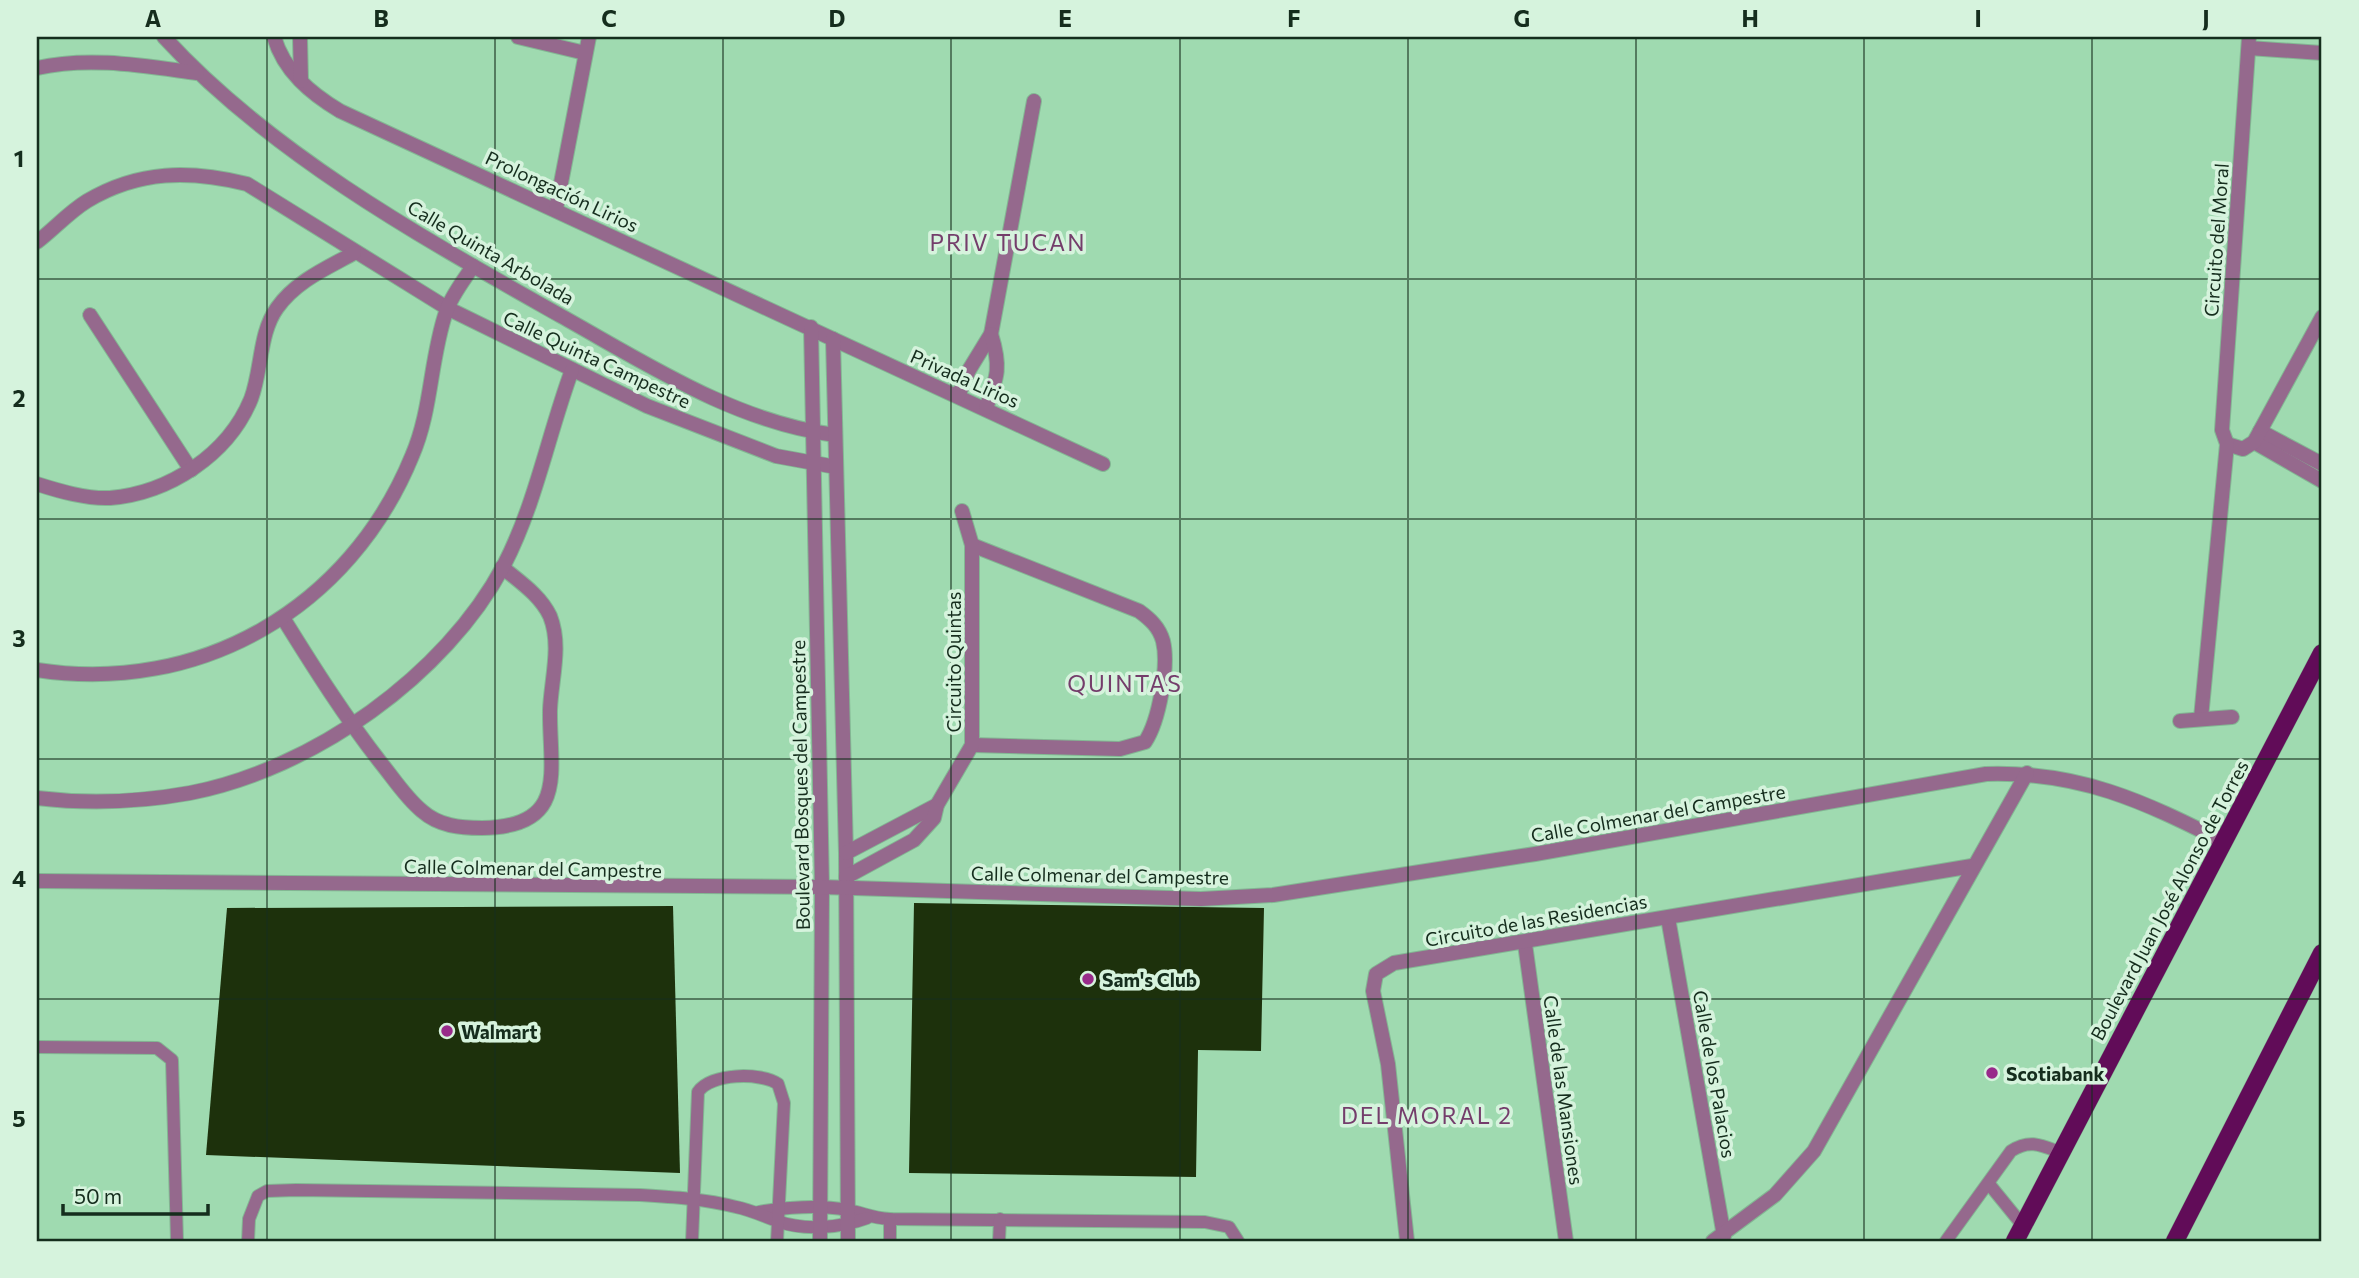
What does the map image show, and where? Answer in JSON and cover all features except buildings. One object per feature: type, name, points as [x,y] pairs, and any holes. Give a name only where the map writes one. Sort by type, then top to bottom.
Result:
[{"type":"main road","name":"Boulevard Juan José Alonso de Torres","points":[[2019,1234],[2059,1152],[2322,653]]},
{"type":"main road","points":[[2175,1241],[2322,953]]},
{"type":"street","name":"Calle Quinta Arbolada","points":[[164,37],[197,73],[346,188],[473,266],[703,393],[754,416],[813,432],[835,435]]},
{"type":"street","name":"Prolongación Lirios","points":[[274,37],[284,63],[320,99],[340,111],[811,327]]},
{"type":"street","points":[[300,37],[301,81]]},
{"type":"street","points":[[518,37],[585,53]]},
{"type":"street","points":[[556,209],[589,37]]},
{"type":"street","points":[[2249,42],[2322,53]]},
{"type":"street","name":"Circuito del Moral","points":[[2201,718],[2227,444],[2222,430],[2249,42]]},
{"type":"street","points":[[37,68],[75,62],[120,63],[197,73]]},
{"type":"street","points":[[958,396],[969,370],[991,334],[1034,101]]},
{"type":"street","name":"Calle Quinta Campestre","points":[[37,242],[86,202],[131,180],[177,173],[209,175],[247,184],[278,200],[354,253],[447,308],[646,406],[776,456],[836,467]]},
{"type":"street","points":[[37,484],[107,498],[157,488],[191,470],[230,435],[241,419],[251,399],[265,335],[275,311],[288,293],[354,253]]},
{"type":"street","points":[[37,670],[107,675],[157,667],[205,655],[242,641],[283,618],[316,594],[357,553],[390,505],[413,455],[425,416],[436,345],[447,308],[473,266]]},
{"type":"street","points":[[90,315],[191,470]]},
{"type":"street","points":[[2227,444],[2243,449],[2257,437],[2322,317]]},
{"type":"street","name":"Privada Lirios","points":[[811,327],[1103,464]]},
{"type":"street","name":"Boulevard Bosques del Campestre","points":[[811,327],[822,887],[820,1234]]},
{"type":"street","points":[[986,408],[998,376],[999,360],[991,334]]},
{"type":"street","points":[[833,338],[846,853],[848,1241]]},
{"type":"street","points":[[37,799],[133,800],[192,793],[256,773],[351,725],[402,688],[442,650],[474,611],[502,567],[526,519],[572,370]]},
{"type":"street","points":[[2257,437],[2322,464]]},
{"type":"street","points":[[2257,437],[2322,481]]},
{"type":"street","name":"Circuito Quintas","points":[[846,882],[914,840],[934,818],[937,805],[972,745],[972,545],[962,511]]},
{"type":"street","points":[[972,545],[1139,611],[1153,621],[1160,632],[1164,654],[1158,714],[1144,743],[1119,749],[972,745]]},
{"type":"street","points":[[283,618],[351,725],[404,793],[423,812],[442,824],[467,828],[500,828],[525,819],[541,808],[548,797],[554,776],[550,710],[555,631],[539,598],[502,567]]},
{"type":"street","points":[[2180,721],[2232,717]]},
{"type":"street","points":[[1718,1239],[1775,1195],[1814,1151],[1972,866],[2027,773]]},
{"type":"street","name":"Calle Colmenar del Campestre","points":[[37,881],[822,887],[846,882],[1201,899],[1273,895],[1535,854],[1986,774],[2027,773],[2068,779],[2118,792],[2224,842]]},
{"type":"street","points":[[846,853],[937,805]]},
{"type":"street","name":"Circuito de las Residencias","points":[[1407,1241],[1388,1064],[1373,991],[1376,974],[1394,963],[1525,944],[1972,866]]},
{"type":"street","name":"Calle de los Palacios","points":[[1668,918],[1718,1239]]},
{"type":"street","name":"Calle de las Mansiones","points":[[1525,944],[1566,1241]]},
{"type":"lane","points":[[37,1048],[157,1048],[172,1059],[177,1241]]},
{"type":"lane","points":[[692,1241],[698,1092],[712,1080],[761,1077],[778,1084],[783,1092],[777,1241]]},
{"type":"lane","points":[[1946,1241],[2011,1151],[2020,1145],[2037,1143],[2059,1152]]},
{"type":"lane","points":[[1989,1184],[2019,1234]]},
{"type":"lane","points":[[248,1241],[253,1204],[258,1196],[267,1191],[497,1192],[695,1199],[758,1212],[778,1222],[820,1234],[848,1218]]},
{"type":"lane","points":[[758,1212],[779,1208],[821,1209],[848,1218],[1205,1222],[1229,1227],[1238,1241]]},
{"type":"lane","points":[[890,1219],[890,1241]]},
{"type":"lane","points":[[999,1241],[1000,1219]]},
{"type":"place","name":"Sam's Club","points":[[1088,979]]},
{"type":"place","name":"Walmart","points":[[447,1031]]},
{"type":"place","name":"Scotiabank","points":[[1992,1073]]},
{"type":"district","name":"PRIV TUCAN","points":[[1008,242]]},
{"type":"district","name":"QUINTAS","points":[[1125,683]]},
{"type":"district","name":"DEL MORAL 2","points":[[1427,1115]]}]
